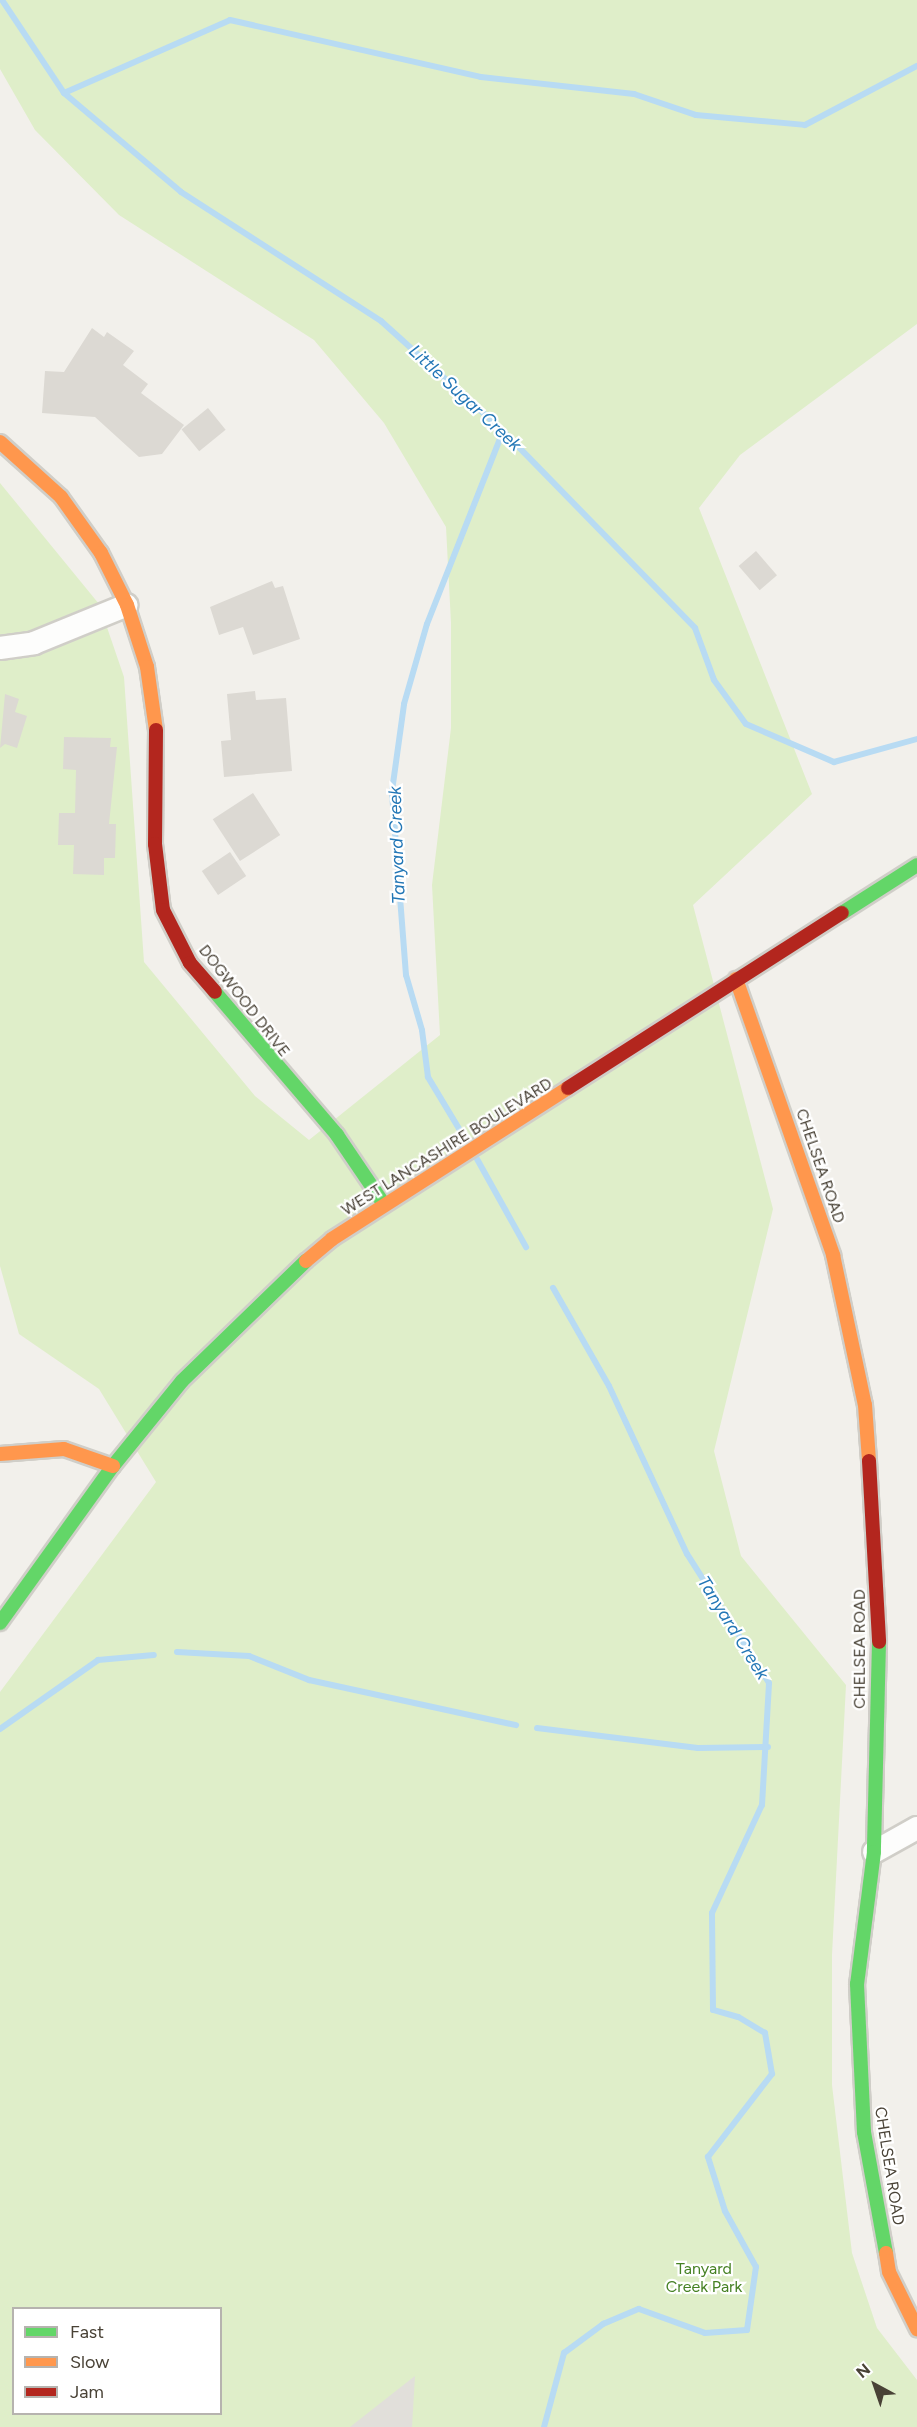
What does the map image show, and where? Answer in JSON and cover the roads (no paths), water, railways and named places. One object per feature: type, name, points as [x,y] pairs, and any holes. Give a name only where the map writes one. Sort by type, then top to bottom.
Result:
[{"type":"street","name":"DOGWOOD DRIVE","points":[[0,442],[61,497],[101,553],[127,605],[147,667],[159,755],[155,844],[164,909],[190,963],[337,1135],[382,1203]]},
{"type":"street","points":[[0,648],[34,644],[127,605]]},
{"type":"street","name":"WEST LANCASHIRE BOULEVARD","points":[[0,1623],[113,1466],[182,1381],[265,1296],[382,1203],[553,1101],[736,979],[917,865]]},
{"type":"street","name":"CHELSEA ROAD","points":[[736,979],[833,1256],[865,1405],[879,1620],[874,1852],[856,1984],[864,2132],[889,2272],[917,2328]]},
{"type":"street","points":[[0,1454],[64,1449],[113,1466]]},
{"type":"street","points":[[874,1852],[917,1828]]},
{"type":"waterway","name":"Little Sugar Creek","points":[[2,0],[64,93],[181,192],[381,321],[503,431],[695,628],[714,680],[746,724],[834,762],[917,739]]},
{"type":"waterway","points":[[64,93],[230,20],[481,77],[634,94],[696,115],[805,125],[917,66]]},
{"type":"waterway","name":"Tanyard Creek","points":[[467,1142],[428,1077],[422,1030],[406,975],[392,791],[404,704],[427,624],[503,431]]},
{"type":"waterway","name":"Tanyard Creek","points":[[477,1159],[526,1247]]},
{"type":"waterway","name":"Tanyard Creek","points":[[544,2427],[564,2353],[603,2324],[639,2309],[705,2333],[747,2330],[756,2267],[725,2211],[708,2157],[772,2074],[765,2033],[738,2017],[713,2010],[712,1913],[762,1805],[769,1683],[687,1554],[609,1386],[553,1288]]},
{"type":"waterway","points":[[177,1652],[249,1656],[309,1680],[516,1725]]},
{"type":"waterway","points":[[0,1729],[98,1660],[154,1655]]},
{"type":"waterway","points":[[537,1728],[698,1748],[768,1747]]},
{"type":"park label","name":"Tanyard Creek Park","points":[[704,2278]]}]
